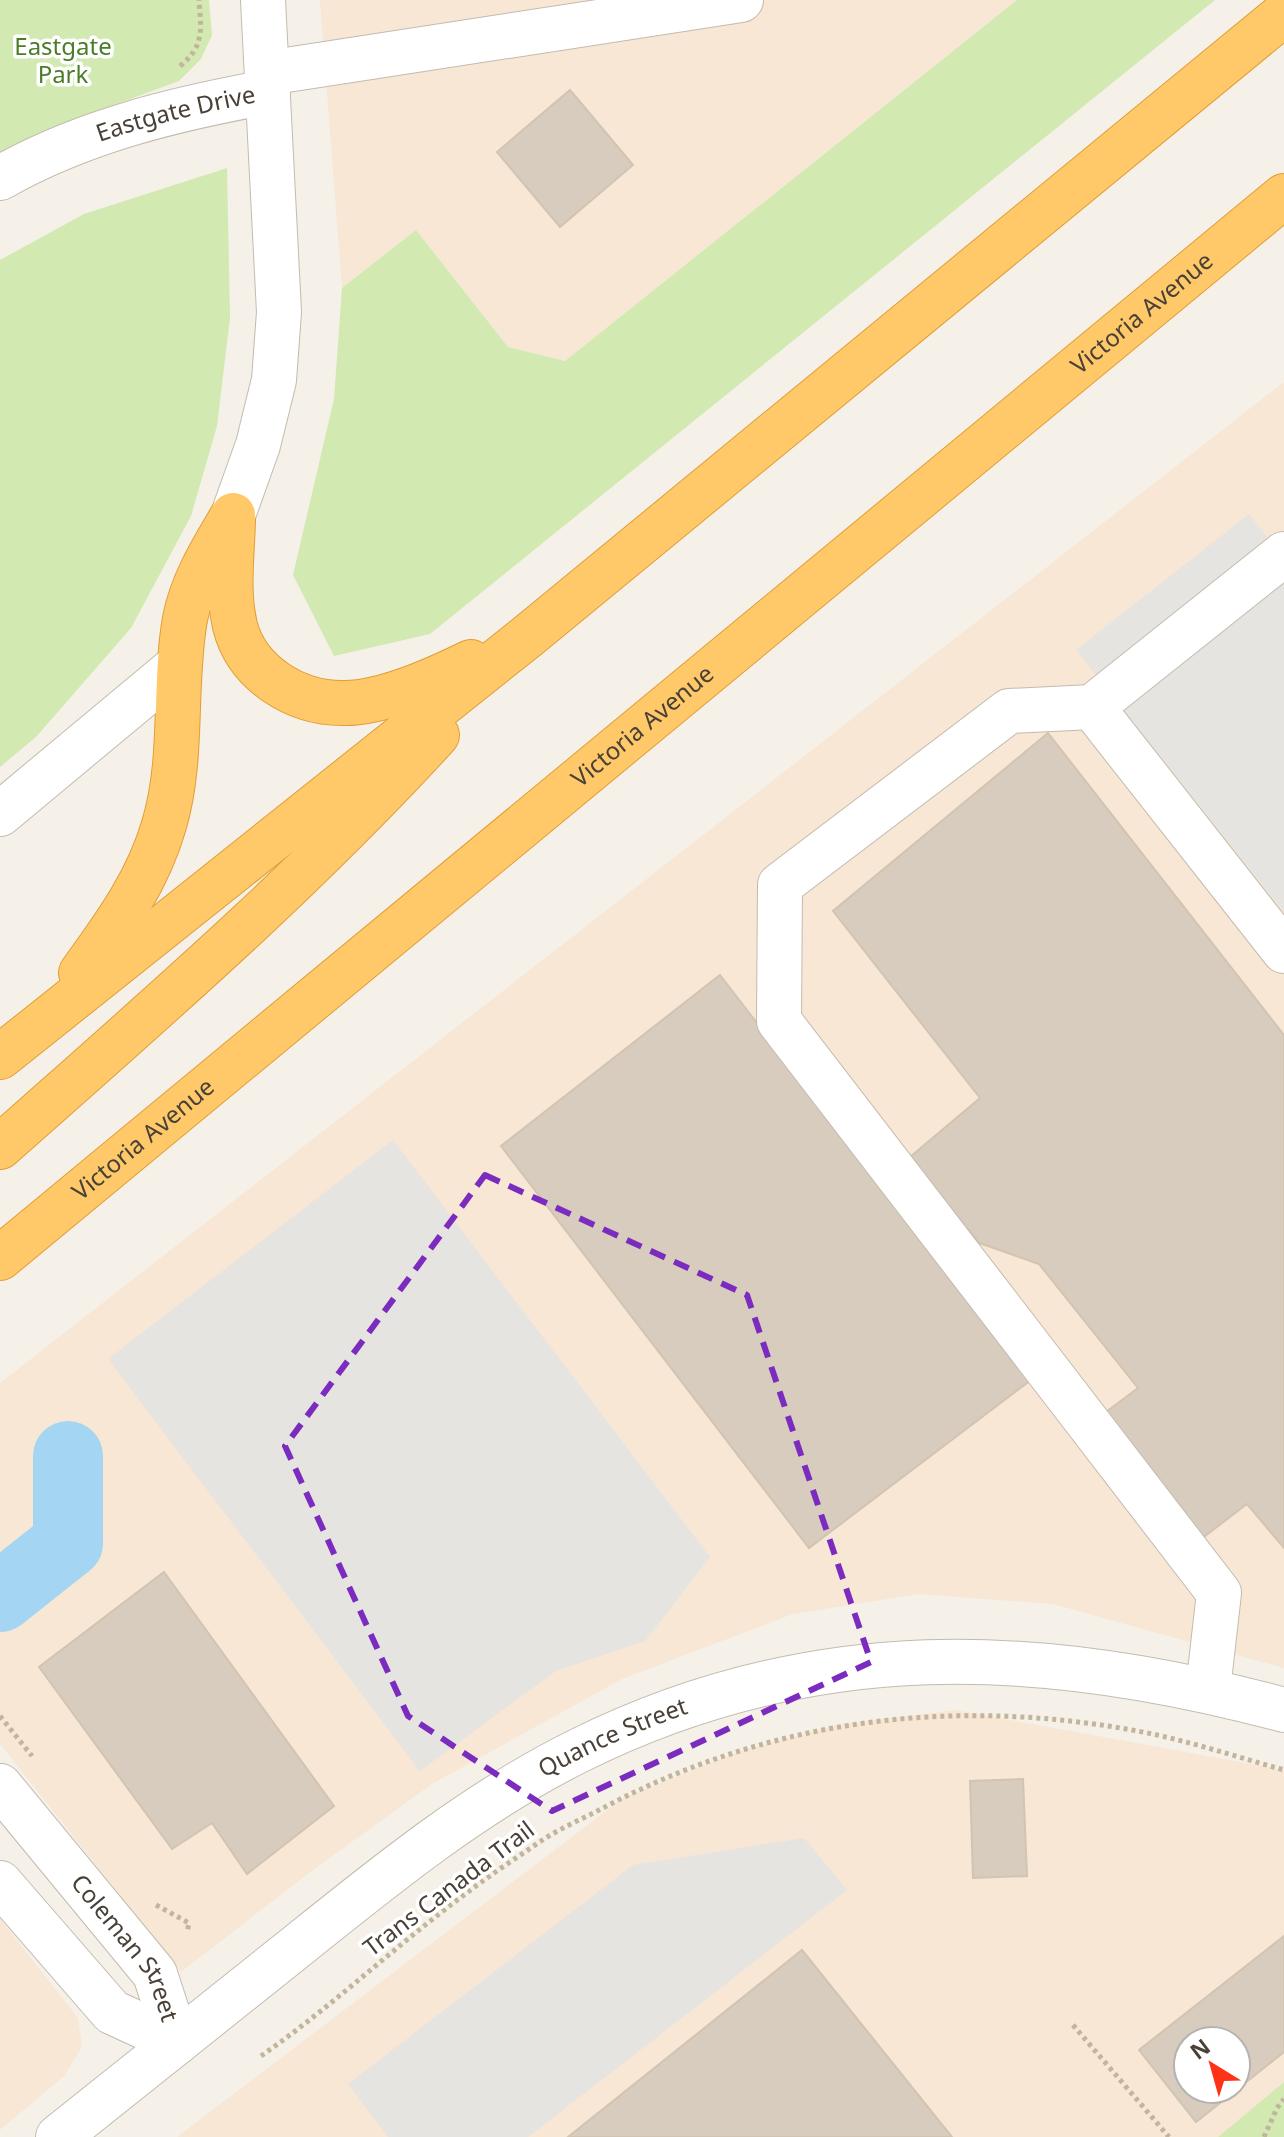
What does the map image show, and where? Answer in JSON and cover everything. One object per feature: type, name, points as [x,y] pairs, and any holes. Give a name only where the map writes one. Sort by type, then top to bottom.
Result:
[{"type":"highway","points":[[0,1057],[528,636],[1284,14]]},
{"type":"highway","points":[[1160,297],[1284,183]]},
{"type":"highway","name":"Victoria Avenue","points":[[0,1258],[1284,196]]},
{"type":"highway","points":[[233,515],[230,595],[235,627],[247,654],[269,679],[301,696],[343,703],[392,695],[447,674],[528,636]]},
{"type":"highway","points":[[51,1015],[130,904],[151,864],[165,824],[173,784],[179,665],[186,616],[205,563],[233,515]]},
{"type":"highway","points":[[0,1147],[214,957],[377,801],[528,636]]},
{"type":"street","name":"Eastgate Drive","points":[[0,178],[76,142],[152,116],[268,83],[263,0]]},
{"type":"street","points":[[233,515],[258,445],[274,380],[279,312],[268,83],[741,0]]},
{"type":"street","points":[[1208,1689],[1219,1593],[779,1021],[780,885],[1009,711],[1092,707],[1284,554]]},
{"type":"street","points":[[0,814],[179,665]]},
{"type":"street","points":[[1092,707],[1284,951]]},
{"type":"street","name":"Quance Street","points":[[58,2137],[431,1841],[565,1757],[642,1722],[781,1678],[937,1660],[1023,1662],[1107,1671],[1208,1689],[1284,1710]]},
{"type":"street","name":"Coleman Street","points":[[0,1786],[155,1974],[177,2042]]},
{"type":"street","name":"Coleman Street","points":[[0,1883],[112,2012],[177,2042]]},
{"type":"path","name":"Trans Canada Trail","points":[[261,2056],[461,1897],[548,1837],[627,1795],[709,1759],[781,1738],[856,1724],[942,1714],[1038,1717],[1134,1730],[1284,1770]]},
{"type":"path","points":[[0,1716],[40,1764]]},
{"type":"path","points":[[148,1896],[158,1908],[189,1923],[187,1933]]},
{"type":"path","points":[[1073,2025],[1169,2137]]},
{"type":"path","points":[[1264,2137],[1284,2099]]},
{"type":"highlighted area","points":[[485,1175],[747,1295],[871,1662],[552,1811],[408,1716],[285,1446]]},
{"type":"shaded area","points":[[320,0],[1017,0],[565,361],[508,347],[416,230],[342,288]]},
{"type":"shaded area","points":[[1284,382],[1284,1668],[1053,1604],[919,1594],[793,1614],[622,1679],[432,1784],[313,1870],[181,1972],[0,1744],[0,1383]]},
{"type":"shaded area","points":[[1249,514],[1284,559],[1284,912],[1076,650]]},
{"type":"shaded area","points":[[393,1140],[710,1557],[645,1641],[556,1671],[420,1771],[108,1359]]},
{"type":"shaded area","points":[[955,1710],[1284,1770],[1284,2082],[1218,2137],[177,2137],[623,1798],[741,1751],[838,1725]]},
{"type":"shaded area","points":[[804,1838],[847,1890],[528,2137],[388,2137],[348,2084],[633,1865]]},
{"type":"shaded area","points":[[0,1919],[78,2018],[82,2047],[64,2076],[0,2130]]},
{"type":"green space","name":"Eastgate Park","points":[[0,0],[209,0],[212,35],[201,59],[179,81],[60,125],[0,154]]},
{"type":"green space","points":[[1017,0],[1215,0],[430,634],[334,656],[293,575],[334,399],[342,288],[416,230],[508,347],[565,361]]},
{"type":"green space","points":[[227,168],[230,318],[217,426],[191,516],[131,628],[36,737],[0,767],[0,260],[84,214]]},
{"type":"green space","points":[[1284,2082],[1284,2137],[1218,2137]]},
{"type":"building","points":[[570,90],[633,165],[560,227],[497,152]]},
{"type":"building","points":[[1048,733],[1284,1035],[1284,1548],[1247,1504],[1201,1539],[1102,1415],[1138,1388],[1039,1264],[979,1243],[909,1158],[980,1098],[833,911]]},
{"type":"building","points":[[720,975],[1031,1380],[809,1548],[501,1146]]},
{"type":"building","points":[[164,1572],[334,1806],[247,1874],[212,1823],[172,1849],[39,1667]]},
{"type":"building","points":[[1023,1779],[1027,1876],[973,1878],[970,1781]]},
{"type":"building","points":[[1284,1936],[1284,2052],[1252,2077],[1252,2025],[1172,2025],[1172,2092],[1139,2050]]},
{"type":"building","points":[[802,1950],[952,2137],[568,2137]]},
{"type":"building","points":[[1183,2105],[1217,2105],[1196,2122]]},
{"type":"waterway","points":[[0,1597],[68,1543],[68,1456]]}]
